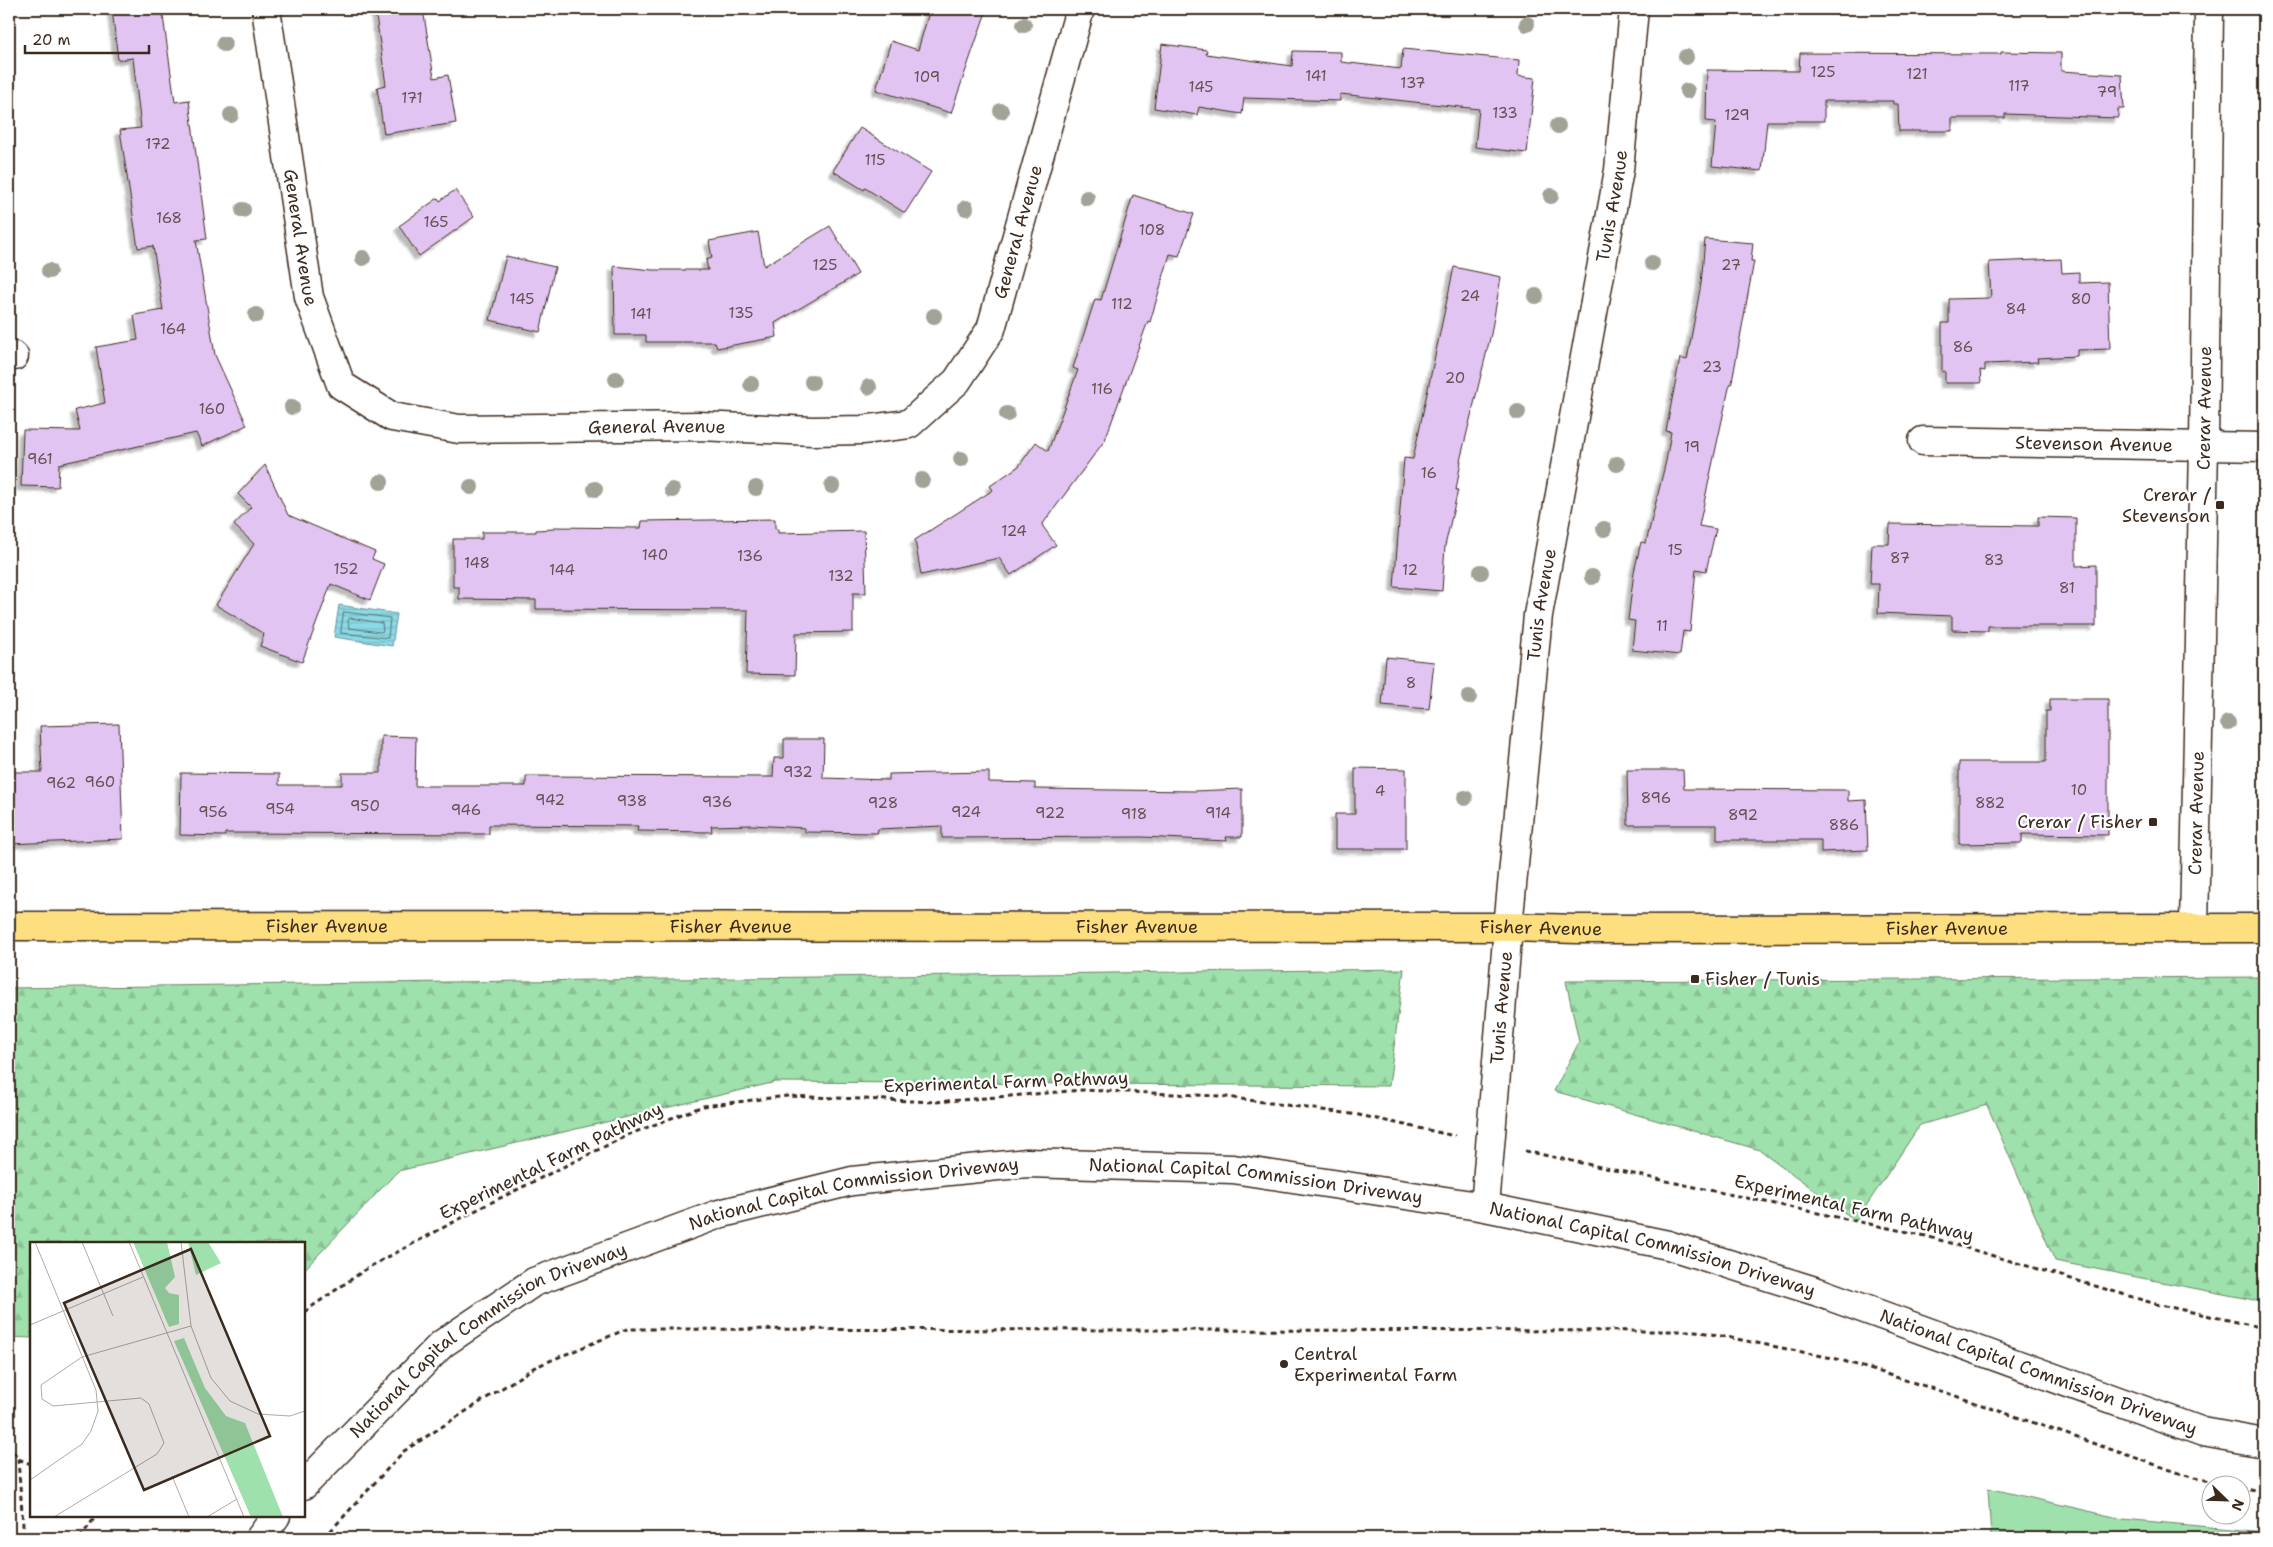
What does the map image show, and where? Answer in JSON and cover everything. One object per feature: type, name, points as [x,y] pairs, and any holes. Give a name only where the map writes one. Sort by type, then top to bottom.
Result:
[{"type":"main road","name":"Fisher Avenue","points":[[9,926],[1508,927],[1587,929],[2264,928]]},
{"type":"street","name":"General Avenue","points":[[266,9],[309,297],[341,385],[392,417],[460,429],[699,426],[813,432],[862,430],[909,424],[957,381],[991,329],[1080,9]]},
{"type":"street","name":"Tunis Avenue","points":[[1485,1207],[1508,927],[1538,615],[1619,170],[1634,9]]},
{"type":"street","name":"Crerar Avenue","points":[[2194,927],[2204,446],[2209,9]]},
{"type":"street","name":"Stevenson Avenue","points":[[1923,441],[2264,447]]},
{"type":"street","name":"National Capital Commission Driveway","points":[[305,1484],[442,1344],[534,1282],[719,1214],[852,1182],[1027,1163],[1232,1169],[1485,1207],[1668,1246],[1818,1292],[2203,1432],[2264,1443]]},
{"type":"street","points":[[260,1538],[275,1517]]},
{"type":"path","name":"Experimental Farm Pathway","points":[[305,1311],[369,1267],[484,1206],[630,1134],[703,1106],[787,1096],[936,1102],[1093,1090],[1219,1096],[1359,1115],[1457,1136]]},
{"type":"path","name":"Experimental Farm Pathway","points":[[1522,1150],[1926,1236],[2156,1304],[2264,1328]]},
{"type":"path","points":[[324,1538],[404,1451],[535,1367],[627,1329],[1696,1330],[1837,1360],[1944,1392],[2200,1479]]},
{"type":"path","points":[[9,1444],[18,1459],[24,1538]]},
{"type":"path","points":[[18,1459],[30,1464]]},
{"type":"path","points":[[2250,1489],[2264,1492]]},
{"type":"path","points":[[80,1538],[95,1517]]},
{"type":"green space","points":[[1404,969],[1389,1086],[776,1082],[398,1171],[305,1269],[305,1242],[30,1242],[30,1338],[9,1337],[9,988]]},
{"type":"green space","points":[[2264,977],[2264,1302],[2055,1261],[1987,1105],[1920,1125],[1856,1221],[1760,1150],[1554,1091],[1579,1042],[1566,981]]},
{"type":"green space","points":[[1988,1488],[2123,1519],[2264,1532],[2264,1538],[1991,1538]]},
{"type":"water","points":[[339,605],[397,614],[392,646],[334,637]]},
{"type":"building","points":[[112,9],[162,9],[175,102],[189,100],[207,239],[196,240],[215,355],[247,425],[202,446],[196,433],[59,464],[58,487],[21,486],[23,430],[80,431],[75,410],[105,403],[96,347],[138,340],[134,315],[163,310],[153,246],[138,248],[120,130],[141,128],[133,58],[118,60]]},
{"type":"building","points":[[375,9],[423,9],[434,78],[448,75],[456,123],[384,134],[377,87],[386,85]]},
{"type":"building","points":[[930,9],[987,9],[951,113],[876,90],[891,41],[918,50]]},
{"type":"building","points":[[1162,44],[1207,50],[1206,54],[1292,66],[1293,51],[1341,52],[1341,62],[1401,69],[1403,49],[1519,60],[1518,76],[1535,78],[1527,153],[1475,147],[1479,109],[1340,94],[1340,101],[1244,98],[1242,114],[1199,107],[1197,115],[1154,108]]},
{"type":"building","points":[[2001,52],[2061,53],[2061,71],[2122,75],[2124,109],[2118,109],[2118,118],[2005,114],[2005,118],[1952,118],[1952,131],[1899,131],[1898,104],[1893,104],[1893,101],[1824,101],[1824,121],[1767,121],[1762,171],[1712,166],[1716,122],[1706,121],[1707,70],[1799,71],[1800,53],[2001,54]]},
{"type":"building","points":[[860,128],[931,172],[905,213],[833,171]]},
{"type":"building","points":[[455,190],[474,217],[419,256],[399,226],[438,198],[440,201]]},
{"type":"building","points":[[1133,195],[1194,214],[1179,256],[1170,254],[1150,322],[1148,321],[1105,440],[1042,525],[1056,545],[1011,575],[999,558],[921,575],[915,540],[993,490],[990,486],[1019,466],[1036,442],[1048,451],[1078,370],[1073,368],[1095,299],[1101,300]]},
{"type":"building","points":[[830,226],[858,274],[775,323],[777,337],[717,348],[715,342],[646,342],[646,335],[615,335],[614,266],[653,270],[708,270],[706,260],[712,258],[709,241],[758,232],[764,266]]},
{"type":"building","points":[[1705,239],[1753,243],[1751,261],[1754,261],[1732,382],[1729,388],[1699,526],[1716,529],[1706,571],[1696,569],[1690,632],[1683,631],[1680,655],[1632,650],[1635,621],[1628,620],[1634,572],[1641,542],[1646,543],[1666,461],[1671,432],[1666,431],[1680,358],[1687,360],[1701,284]]},
{"type":"building","points":[[506,256],[555,267],[540,332],[490,320]]},
{"type":"building","points":[[2061,259],[2062,273],[2079,272],[2079,283],[2108,282],[2110,349],[2077,350],[2077,356],[2037,358],[2038,362],[1985,364],[1985,371],[1980,370],[1981,383],[1945,383],[1945,371],[1942,372],[1942,323],[1949,323],[1949,299],[1991,298],[1989,262]]},
{"type":"building","points":[[1454,267],[1501,277],[1491,334],[1460,461],[1456,490],[1458,490],[1445,546],[1442,591],[1394,587],[1404,458],[1413,459]]},
{"type":"building","points":[[265,465],[288,515],[375,552],[372,559],[384,564],[370,600],[331,584],[302,662],[260,646],[264,634],[216,605],[254,544],[234,525],[251,507],[238,494]]},
{"type":"building","points":[[2038,517],[2076,518],[2076,566],[2096,565],[2096,626],[1988,626],[1988,631],[1952,630],[1952,616],[1878,613],[1879,584],[1870,584],[1872,544],[1889,544],[1890,524],[2038,526]]},
{"type":"building","points":[[775,519],[775,529],[778,529],[778,533],[864,531],[866,593],[853,593],[853,632],[796,633],[795,675],[746,674],[748,610],[536,609],[536,600],[459,599],[459,587],[453,587],[453,539],[482,539],[482,532],[536,532],[536,530],[554,529],[554,527],[641,528],[642,521]]},
{"type":"building","points":[[1386,657],[1434,662],[1429,709],[1382,705]]},
{"type":"building","points":[[2050,699],[2108,699],[2108,835],[2022,834],[2022,843],[1959,844],[1959,762],[2046,762],[2046,711],[2050,711]]},
{"type":"building","points":[[119,724],[123,839],[9,844],[9,772],[42,772],[40,726]]},
{"type":"building","points":[[381,736],[416,737],[415,786],[526,786],[526,776],[773,777],[774,758],[784,758],[784,739],[824,739],[823,778],[889,780],[889,774],[989,772],[989,782],[1035,783],[1035,789],[1194,791],[1242,789],[1242,837],[1226,837],[1227,841],[1142,837],[942,838],[942,826],[878,829],[877,833],[805,832],[805,828],[752,825],[711,826],[712,832],[637,831],[638,826],[489,825],[489,834],[225,833],[225,836],[180,835],[181,773],[279,774],[279,785],[342,785],[342,773],[381,773]]},
{"type":"building","points":[[1355,768],[1406,769],[1406,849],[1335,849],[1335,814],[1355,814]]},
{"type":"building","points":[[1627,770],[1683,770],[1684,789],[1848,790],[1848,801],[1866,800],[1868,850],[1821,852],[1821,840],[1717,840],[1717,825],[1628,825]]},
{"type":"place","name":"Crerar / Stevenson","points":[[2220,505]]},
{"type":"place","name":"Crerar / Fisher","points":[[2153,822]]},
{"type":"place","name":"Fisher / Tunis","points":[[1695,979]]},
{"type":"place","name":"Central Experimental Farm","points":[[1284,1364]]}]
